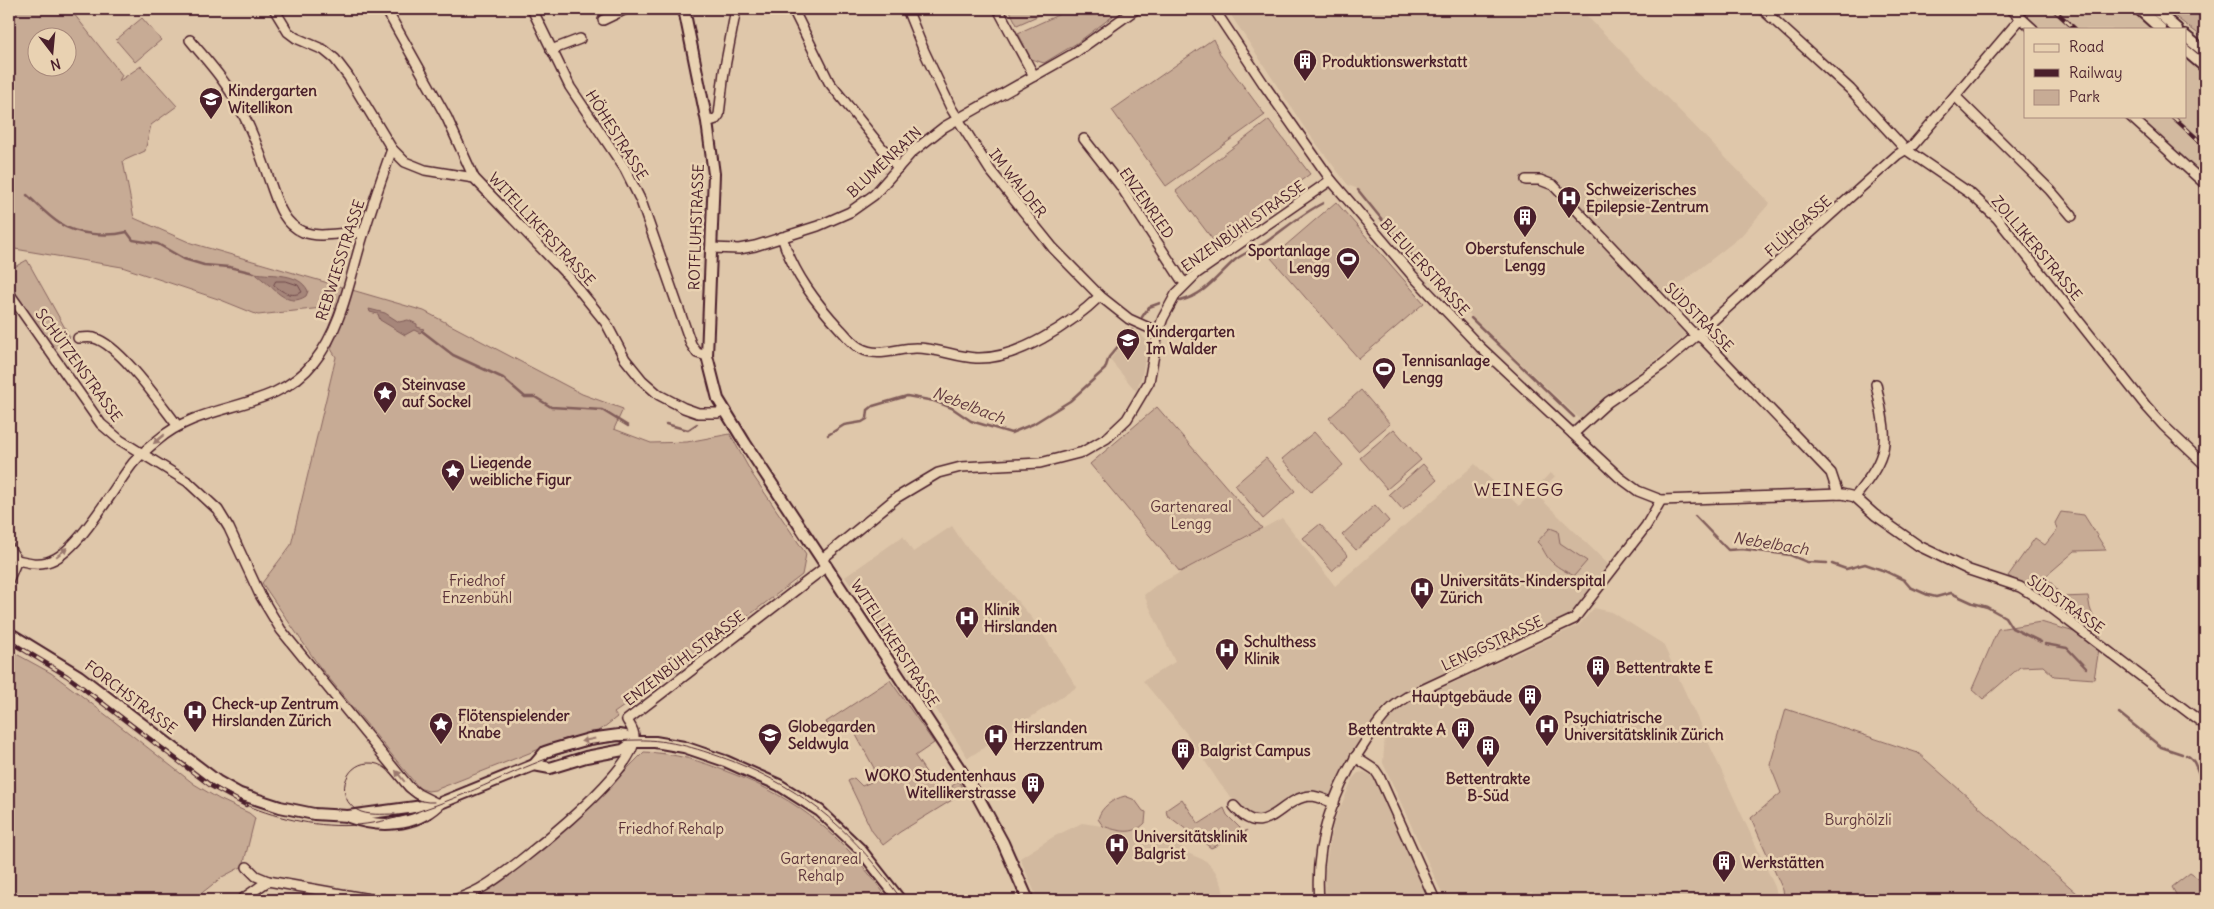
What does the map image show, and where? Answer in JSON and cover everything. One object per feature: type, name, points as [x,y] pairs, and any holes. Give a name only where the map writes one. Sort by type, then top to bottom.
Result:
[{"type":"main road","name":"ROTFLUHSTRASSE","points":[[684,9],[708,122],[715,184],[707,356],[714,389]]},
{"type":"main road","points":[[2139,9],[2160,28]]},
{"type":"main road","points":[[2154,9],[2176,28]]},
{"type":"main road","points":[[2186,37],[2205,52]]},
{"type":"main road","points":[[2186,51],[2205,67]]},
{"type":"main road","name":"WITELLIKERSTRASSE","points":[[714,389],[724,410],[977,795],[1003,843],[1028,900]]},
{"type":"main road","name":"FORCHSTRASSE","points":[[9,633],[84,679],[210,777],[230,790],[251,798],[320,815],[348,816],[376,824],[398,823],[426,814],[438,804],[534,765],[545,752],[589,740],[622,735],[634,742],[661,743],[697,751],[740,766],[787,789],[814,806],[844,832],[865,854],[900,900]]},
{"type":"main road","name":"FORCHSTRASSE","points":[[534,765],[550,768],[580,759],[623,750],[634,742]]},
{"type":"street","name":"WITELLIKERSTRASSE","points":[[274,9],[281,24],[296,38],[324,50],[335,59],[348,76],[392,149],[405,162],[426,170],[474,178],[568,276],[606,323],[625,359],[642,380],[659,394],[684,408],[698,413],[712,413],[724,410]]},
{"type":"street","points":[[386,9],[447,118],[474,178]]},
{"type":"street","name":"HÖHESTRASSE","points":[[532,9],[570,87],[625,169],[659,250],[690,344],[697,353],[707,356]]},
{"type":"street","points":[[603,20],[626,9]]},
{"type":"street","points":[[708,122],[716,119],[719,115],[724,72],[736,9]]},
{"type":"street","points":[[793,9],[829,82],[898,168]]},
{"type":"street","name":"IM WALDER","points":[[908,9],[924,51],[957,119],[982,160],[1042,235],[1100,296],[1129,319],[1158,332]]},
{"type":"street","points":[[998,9],[1034,76]]},
{"type":"street","name":"BLUMENRAIN","points":[[711,248],[745,248],[829,222],[850,212],[874,195],[924,142],[957,119],[1073,54],[1136,9]]},
{"type":"street","name":"BLEULERSTRASSE","points":[[1214,9],[1331,180],[1412,275],[1480,347],[1619,477],[1638,491],[1661,500]]},
{"type":"street","name":"ZOLLIKERSTRASSE","points":[[1762,9],[1850,89],[1905,149],[1971,194],[1997,218],[2146,406],[2205,465]]},
{"type":"street","points":[[2011,9],[2032,28]]},
{"type":"street","name":"FLÜHGASSE","points":[[1573,434],[1608,402],[1663,364],[1905,149],[1913,145],[2021,18]]},
{"type":"street","points":[[551,50],[580,39]]},
{"type":"street","points":[[190,40],[238,103],[261,156],[279,206],[292,225],[314,235],[350,232],[364,233]]},
{"type":"street","points":[[1955,96],[2050,190],[2072,216]]},
{"type":"street","points":[[2132,118],[2205,184]]},
{"type":"street","name":"ENZENRIED","points":[[1084,139],[1120,185],[1181,279],[1186,283]]},
{"type":"street","name":"REBWIESSTRASSE","points":[[17,560],[34,564],[48,562],[60,555],[82,534],[134,462],[176,425],[201,415],[268,397],[303,374],[323,350],[340,315],[364,233],[392,149]]},
{"type":"street","name":"ENZENBÜHLSTRASSE","points":[[634,742],[633,730],[627,720],[825,562],[896,498],[938,473],[961,467],[1040,463],[1083,452],[1107,438],[1126,419],[1149,382],[1158,332],[1167,308],[1186,283],[1331,180]]},
{"type":"street","name":"SÜDSTRASSE","points":[[1526,180],[1540,180],[1553,185],[1691,331],[1703,339],[1831,473],[1838,494]]},
{"type":"street","points":[[782,237],[790,259],[814,298],[850,340],[868,352],[882,353],[917,348],[968,357],[987,358],[1006,355],[1025,347],[1052,331],[1100,296]]},
{"type":"street","name":"SCHÜTZENSTRASSE","points":[[9,293],[101,424],[120,440],[199,490],[218,510],[229,528],[260,596],[281,630],[412,790],[438,804]]},
{"type":"street","points":[[78,338],[94,338],[128,364],[176,425]]},
{"type":"street","points":[[1661,500],[1838,494],[1852,496],[1877,468],[1884,452],[1885,436],[1876,384]]},
{"type":"street","name":"SÜDSTRASSE","points":[[1852,496],[1919,546],[1954,564],[2020,587],[2041,600],[2205,725]]},
{"type":"street","name":"LENGGSTRASSE","points":[[1319,900],[1320,854],[1334,803],[1355,757],[1379,721],[1394,705],[1574,619],[1640,534],[1661,500]]},
{"type":"street","points":[[9,548],[17,560],[9,579]]},
{"type":"street","points":[[455,900],[493,880],[595,798],[615,776],[629,755],[634,742]]},
{"type":"street","points":[[1355,757],[1375,770],[1379,776],[1435,900]]},
{"type":"street","points":[[1234,806],[1245,818],[1255,821],[1266,819],[1306,797],[1315,796],[1334,803]]},
{"type":"street","points":[[247,867],[256,876],[268,881],[375,900]]},
{"type":"street","points":[[241,900],[268,881]]},
{"type":"shaded area","name":"Schweizerisches Epilepsie-Zentrum","points":[[1227,9],[1580,9],[1770,203],[1740,237],[1666,295],[1652,281],[1644,288],[1686,335],[1665,353],[1605,397],[1580,419],[1472,317],[1397,236],[1358,189],[1348,185],[1306,130]]},
{"type":"shaded area","points":[[2018,9],[2129,9],[2150,28],[2038,28]]},
{"type":"shaded area","points":[[2186,60],[2205,77],[2205,179],[2138,118],[2186,118]]},
{"type":"shaded area","name":"Kindergarten Im Walder","points":[[1132,330],[1140,333],[1148,343],[1142,375],[1136,391],[1110,360]]},
{"type":"shaded area","name":"Universitäts-Kinderspital Zürich","points":[[1475,464],[1519,506],[1550,473],[1555,476],[1537,495],[1611,567],[1575,613],[1566,619],[1405,693],[1384,706],[1369,725],[1329,799],[1316,794],[1260,817],[1253,817],[1243,812],[1220,784],[1187,734],[1143,681],[1175,662],[1144,595],[1155,586],[1282,518],[1335,586]]},
{"type":"shaded area","name":"Klinik Hirslanden","points":[[952,526],[964,544],[1032,618],[1077,687],[968,758],[904,660],[845,577],[903,536],[913,552]]},
{"type":"shaded area","name":"Psychiatrische Universitätsklinik Zürich","points":[[1594,608],[1612,612],[1663,644],[1775,887],[1778,900],[1554,900],[1551,896],[1531,892],[1514,900],[1445,900],[1383,763],[1386,721],[1397,709],[1579,625]]},
{"type":"shaded area","points":[[1364,772],[1372,776],[1429,900],[1326,900],[1325,870],[1333,824],[1353,778],[1358,773]]},
{"type":"shaded area","name":"Universitätsklinik Balgrist","points":[[1082,823],[1180,838],[1183,851],[1206,861],[1215,871],[1222,885],[1225,900],[1038,900],[1020,858],[1053,837]]},
{"type":"green space","name":"Friedhof Enzenbühl","points":[[9,9],[70,9],[122,75],[119,81],[141,66],[177,106],[151,125],[145,151],[123,161],[134,218],[191,243],[424,311],[582,394],[623,409],[614,429],[651,443],[687,442],[730,434],[752,474],[806,554],[802,575],[631,705],[627,704],[614,713],[617,717],[598,732],[565,739],[435,790],[428,791],[419,788],[319,666],[262,583],[291,545],[336,357],[331,349],[343,313],[331,307],[258,315],[221,300],[122,267],[9,248]]},
{"type":"green space","points":[[1009,9],[1053,9],[1017,25]]},
{"type":"green space","points":[[1071,9],[1107,9],[1113,16],[1077,43],[1044,63],[1031,59],[1018,33]]},
{"type":"green space","points":[[2165,9],[2205,9],[2205,39]]},
{"type":"green space","points":[[142,18],[161,40],[135,62],[116,40]]},
{"type":"green space","points":[[1213,39],[1221,56],[1265,115],[1166,186],[1112,110]]},
{"type":"green space","points":[[1269,120],[1310,174],[1216,244],[1176,191]]},
{"type":"green space","name":"Sportanlage Lengg","points":[[1336,202],[1424,303],[1359,359],[1271,258]]},
{"type":"green space","points":[[27,260],[70,337],[51,352],[9,293],[9,270]]},
{"type":"green space","points":[[1361,390],[1390,424],[1358,451],[1329,418]]},
{"type":"green space","name":"Gartenareal Lengg","points":[[1157,407],[1262,528],[1180,572],[1090,464]]},
{"type":"green space","points":[[1394,429],[1421,460],[1387,489],[1360,458]]},
{"type":"green space","points":[[1314,432],[1343,465],[1311,492],[1282,459]]},
{"type":"green space","points":[[1266,458],[1295,491],[1263,519],[1235,485]]},
{"type":"green space","points":[[1423,464],[1437,480],[1403,510],[1389,494]]},
{"type":"green space","points":[[1375,505],[1389,521],[1356,550],[1342,535]]},
{"type":"green space","points":[[2061,512],[2084,515],[2106,550],[2075,551],[2046,576],[2062,597],[2088,596],[2090,608],[2101,637],[2094,679],[2054,676],[2043,666],[2020,667],[1983,699],[1972,689],[1998,629],[2041,622],[2098,639],[2044,596],[2008,576],[2035,538],[2045,545],[2057,530],[2055,523]]},
{"type":"green space","points":[[1320,524],[1348,556],[1332,571],[1303,538]]},
{"type":"green space","points":[[1550,528],[1558,531],[1560,543],[1587,561],[1574,576],[1552,562],[1537,542]]},
{"type":"green space","points":[[9,650],[51,673],[194,784],[255,818],[243,866],[222,877],[193,900],[9,900]]},
{"type":"green space","points":[[890,680],[934,743],[915,756],[942,796],[953,789],[952,786],[956,783],[955,776],[965,792],[900,832],[883,845],[872,831],[848,781],[854,778],[862,786],[873,781],[874,768],[850,724],[833,734],[826,722]]},
{"type":"green space","name":"Burghölzli","points":[[1786,709],[1918,753],[2078,894],[2072,900],[1785,900],[1783,890],[1751,818],[1781,793],[1770,765]]},
{"type":"green space","name":"Friedhof Rehalp","points":[[644,752],[666,754],[697,761],[754,783],[778,795],[799,808],[838,839],[889,900],[474,900],[596,800]]},
{"type":"green space","points":[[1125,796],[1135,800],[1143,811],[1146,812],[1145,823],[1130,831],[1120,831],[1103,826],[1098,819],[1102,811],[1112,801]]},
{"type":"green space","points":[[1182,799],[1199,824],[1224,808],[1227,815],[1244,832],[1247,830],[1246,832],[1211,848],[1167,815],[1166,810]]},
{"type":"green space","points":[[2190,873],[2205,883],[2205,900],[2179,900],[2172,887]]},
{"type":"water","points":[[255,273],[292,278],[304,285],[308,291],[306,296],[300,299],[288,299]]},
{"type":"water","points":[[369,309],[385,313],[399,322],[408,320],[417,324],[417,327],[424,329],[420,333],[414,330],[405,335],[380,320],[378,314],[370,312]]},
{"type":"waterway","name":"Nebelbach","points":[[1358,190],[1396,237]]},
{"type":"waterway","name":"Nebelbach","points":[[27,195],[55,220],[74,230],[102,235],[127,232],[133,240],[158,244],[184,259],[204,265],[229,267],[254,273]]},
{"type":"waterway","name":"Nebelbach","points":[[1180,301],[1204,290],[1235,260],[1265,243],[1323,203]]},
{"type":"waterway","name":"Nebelbach","points":[[1405,247],[1464,311]]},
{"type":"waterway","name":"Nebelbach","points":[[1142,317],[1149,307],[1160,303]]},
{"type":"waterway","name":"Nebelbach","points":[[1471,318],[1574,417]]},
{"type":"waterway","name":"Nebelbach","points":[[828,435],[844,425],[862,422],[867,419],[868,410],[873,406],[907,396],[934,401],[952,408],[971,421],[1011,433],[1033,424],[1070,401],[1105,369],[1109,357],[1132,330]]},
{"type":"waterway","name":"Nebelbach","points":[[422,331],[453,355],[503,378],[525,397],[535,397],[551,407],[602,410],[628,426]]},
{"type":"waterway","name":"Nebelbach","points":[[666,424],[688,430],[697,424]]},
{"type":"waterway","name":"Nebelbach","points":[[1695,516],[1728,550],[1742,549],[1790,555],[1807,562],[1827,563]]},
{"type":"waterway","name":"Nebelbach","points":[[1832,564],[1846,569],[1865,564],[1904,580],[1910,587],[1928,595],[1936,597],[1951,593],[1987,607],[2005,617],[2012,628],[2041,642]]},
{"type":"waterway","name":"Nebelbach","points":[[2045,644],[2067,648],[2086,668]]},
{"type":"waterway","name":"Nebelbach","points":[[2119,713],[2161,747],[2182,754]]},
{"type":"waterway","name":"Nebelbach","points":[[2186,755],[2193,760],[2205,783]]},
{"type":"tram line","points":[[246,805],[286,818],[315,824],[357,825],[395,818],[435,806],[541,761],[572,750],[621,741],[662,741],[697,749],[732,761],[785,786],[808,801],[848,835],[866,854],[902,900]]},
{"type":"tram line","points":[[395,814],[365,813],[350,805],[344,790],[345,782],[353,769],[368,763],[378,764],[393,775],[413,797],[422,801],[434,802]]},
{"type":"railway","points":[[2053,9],[2074,28]]},
{"type":"railway","points":[[2174,118],[2205,146]]},
{"type":"railway","points":[[9,641],[67,676],[211,786],[246,805]]},
{"type":"place","name":"Produktionswerkstatt","points":[[1305,82]]},
{"type":"place","name":"Kindergarten Witellikon","points":[[211,120]]},
{"type":"place","name":"Schweizerisches Epilepsie-Zentrum","points":[[1569,219]]},
{"type":"place","name":"Oberstufenschule Lengg","points":[[1525,238]]},
{"type":"place","name":"Sportanlage Lengg","points":[[1348,280]]},
{"type":"place","name":"Kindergarten Im Walder","points":[[1128,361]]},
{"type":"place","name":"Tennisanlage Lengg","points":[[1384,390]]},
{"type":"place","name":"Steinvase auf Sockel","points":[[385,414]]},
{"type":"place","name":"Liegende weibliche Figur","points":[[453,492]]},
{"type":"place","name":"Universitäts-Kinderspital Zürich","points":[[1422,610]]},
{"type":"place","name":"Klinik Hirslanden","points":[[967,639]]},
{"type":"place","name":"Schulthess Klinik","points":[[1227,671]]},
{"type":"place","name":"Bettentrakte E","points":[[1598,688]]},
{"type":"place","name":"Hauptgebäude","points":[[1530,717]]},
{"type":"place","name":"Check-up Zentrum Hirslanden Zürich","points":[[195,733]]},
{"type":"place","name":"Flötenspielender Knabe","points":[[441,745]]},
{"type":"place","name":"Psychiatrische Universitätsklinik Zürich","points":[[1547,747]]},
{"type":"place","name":"Bettentrakte A","points":[[1463,750]]},
{"type":"place","name":"Globegarden Seldwyla","points":[[770,756]]},
{"type":"place","name":"Hirslanden Herzzentrum","points":[[996,757]]},
{"type":"place","name":"Bettentrakte B-Süd","points":[[1488,768]]},
{"type":"place","name":"Balgrist Campus","points":[[1183,771]]},
{"type":"place","name":"WOKO Studentenhaus Witellikerstrasse","points":[[1033,805]]},
{"type":"place","name":"Universitätsklinik Balgrist","points":[[1117,866]]},
{"type":"place","name":"Werkstätten","points":[[1724,883]]},
{"type":"district","name":"WEINEGG","points":[[1519,489]]},
{"type":"park label","name":"Gartenareal Rehalp","points":[[821,866]]}]
